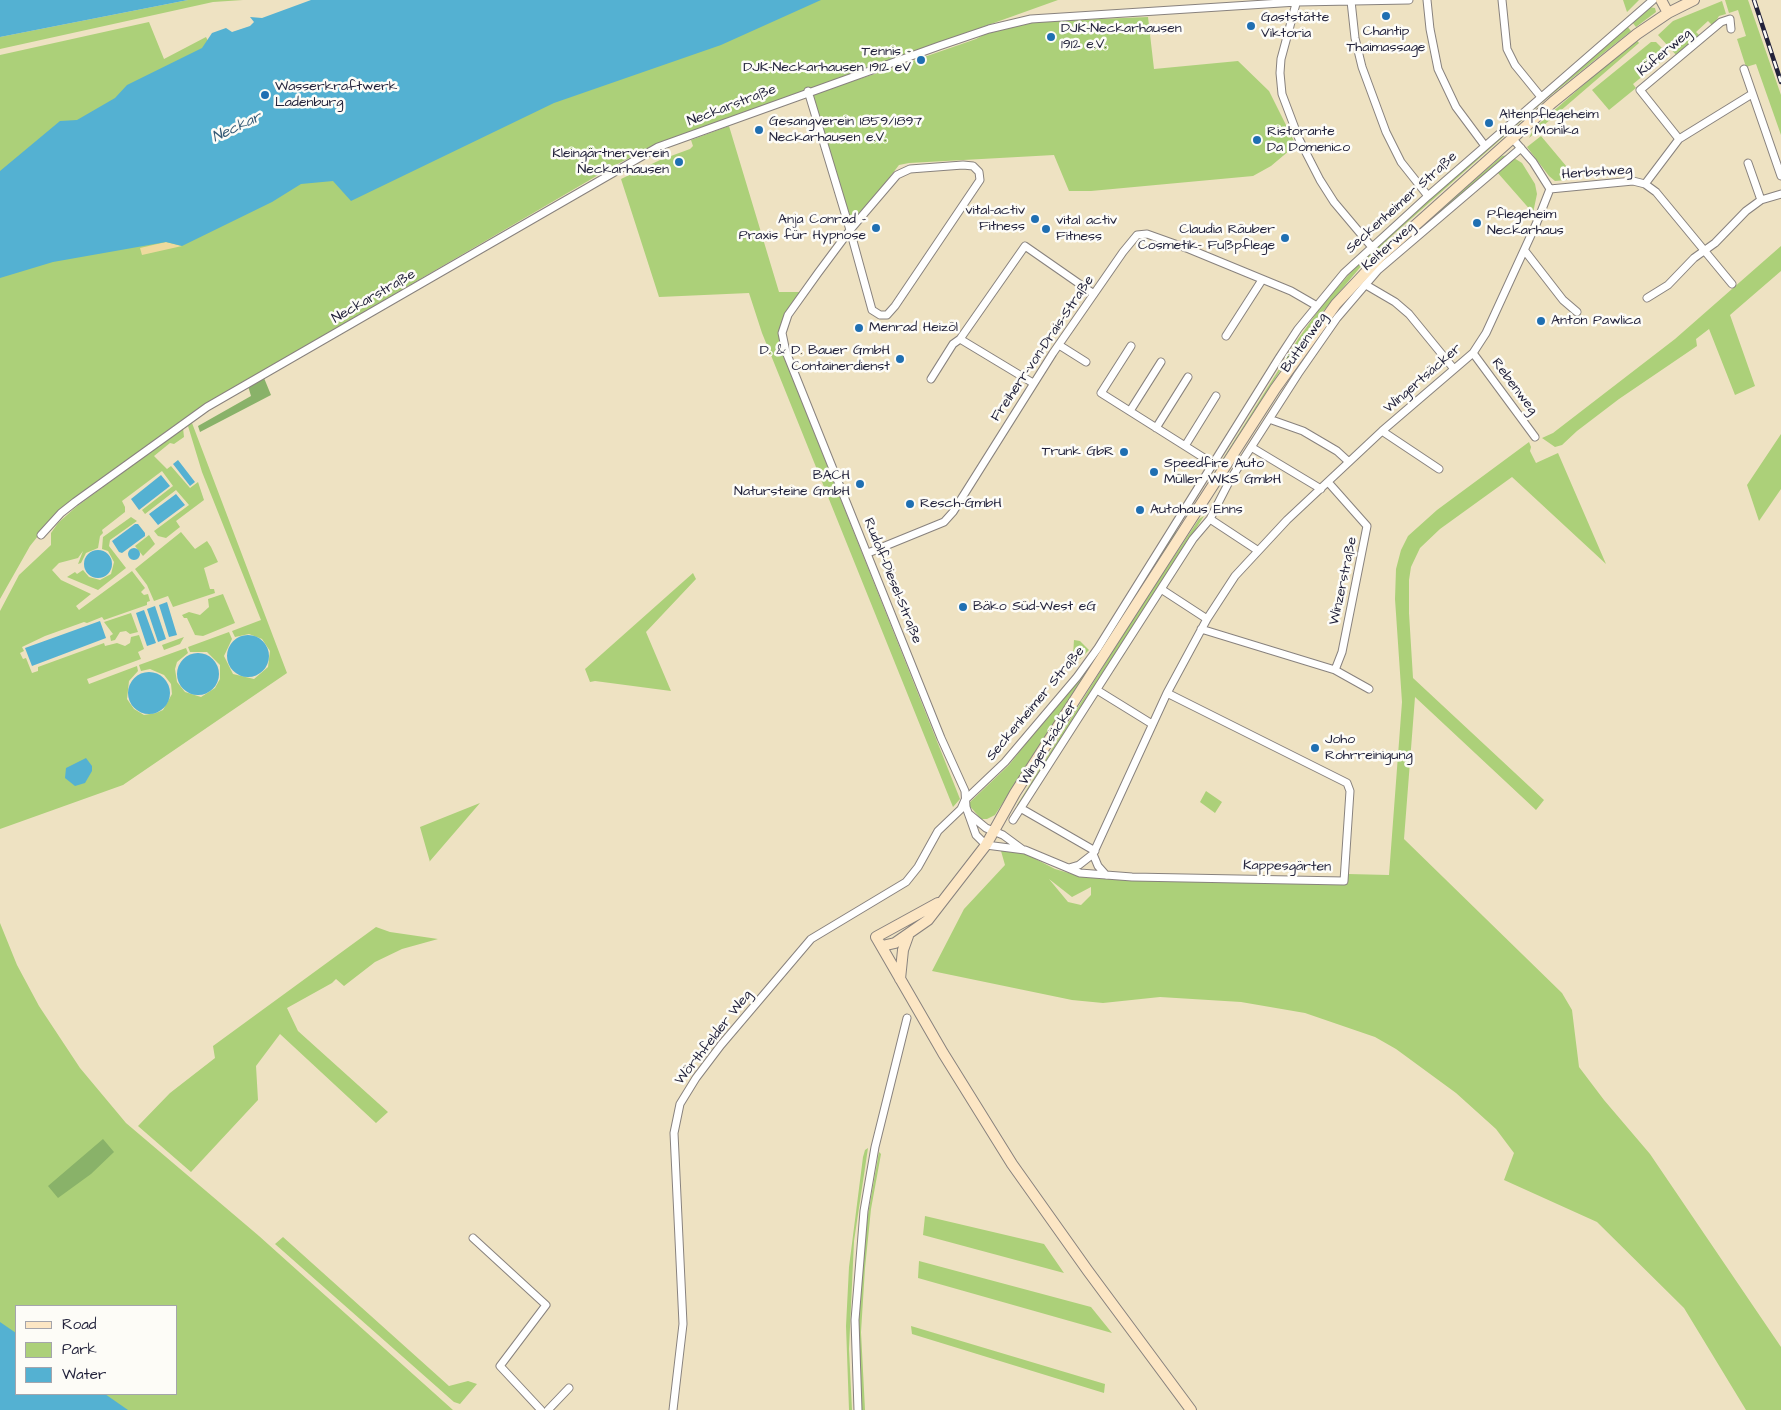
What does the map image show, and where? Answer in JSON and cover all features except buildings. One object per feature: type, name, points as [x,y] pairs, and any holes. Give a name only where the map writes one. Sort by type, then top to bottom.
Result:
[{"type":"street","name":"Neckarstraße","points":[[41,535],[68,508],[207,407],[658,147],[808,91],[989,29],[1031,20],[1076,15],[1297,1],[1409,0]]},
{"type":"street","points":[[1427,0],[1430,29],[1438,69],[1456,107],[1485,146]]},
{"type":"street","points":[[1502,0],[1506,50],[1520,72],[1541,97]]},
{"type":"street","name":"Seckenheimer Straße","points":[[965,800],[1006,762],[1077,677],[1098,648],[1279,358],[1344,273],[1371,246],[1653,0]]},
{"type":"street","points":[[1661,0],[1668,13]]},
{"type":"street","points":[[879,942],[895,943],[908,936],[928,920],[986,845],[1039,755],[1275,389],[1336,304],[1380,256],[1512,138],[1610,54],[1668,13],[1694,0]]},
{"type":"street","points":[[1297,1],[1281,59],[1282,94],[1299,139],[1320,180],[1334,202],[1371,246]]},
{"type":"street","points":[[1351,1],[1355,38],[1362,67],[1386,132],[1401,162],[1428,196]]},
{"type":"street","name":"Küferweg","points":[[1678,139],[1640,90],[1721,22],[1730,19],[1731,29]]},
{"type":"street","points":[[1744,69],[1781,176]]},
{"type":"street","points":[[808,91],[850,230]]},
{"type":"street","points":[[1678,139],[1752,94]]},
{"type":"street","points":[[1512,138],[1550,189]]},
{"type":"street","name":"Herbstweg","points":[[1645,184],[1678,139]]},
{"type":"street","name":"Kelterweg","points":[[1454,369],[1409,314],[1395,302],[1366,285],[1378,270],[1521,148]]},
{"type":"street","points":[[1748,163],[1761,200]]},
{"type":"street","name":"Rudolf-Diesel-Straße","points":[[850,230],[872,310],[880,315],[887,315],[980,180],[979,172],[973,166],[963,165],[903,171],[850,230],[788,315],[782,333],[786,352],[941,738],[965,791],[965,800],[976,835],[986,845]]},
{"type":"street","name":"Herbstweg","points":[[1550,189],[1633,181],[1645,184],[1656,192],[1732,284]]},
{"type":"street","name":"Wingertsäcker","points":[[1094,852],[1167,693],[1201,629],[1235,576],[1257,550],[1348,462],[1473,353],[1499,310],[1550,189]]},
{"type":"street","points":[[1647,298],[1668,285],[1694,258],[1715,243],[1746,211],[1761,200],[1781,194]]},
{"type":"street","name":"Freiherr-von-Drais-Straße","points":[[868,553],[944,522],[953,512],[1059,345],[1122,252],[1133,238],[1141,233],[1189,249],[1290,291],[1317,306]]},
{"type":"street","points":[[931,379],[953,344],[960,339],[1025,246],[1094,294]]},
{"type":"street","points":[[1525,251],[1563,300],[1577,312]]},
{"type":"street","points":[[1226,336],[1262,280]]},
{"type":"street","name":"Büttenweg","points":[[1251,446],[1337,318],[1366,285]]},
{"type":"street","points":[[960,339],[1034,383]]},
{"type":"street","points":[[1059,345],[1086,362]]},
{"type":"street","points":[[1131,346],[1101,393],[1212,463]]},
{"type":"street","name":"Rebenweg","points":[[1473,353],[1535,437]]},
{"type":"street","points":[[1130,411],[1161,362]]},
{"type":"street","points":[[1156,428],[1188,377]]},
{"type":"street","points":[[1185,446],[1216,396]]},
{"type":"street","points":[[1269,419],[1303,430],[1337,451],[1348,462]]},
{"type":"street","points":[[1382,431],[1439,469]]},
{"type":"street","points":[[1251,446],[1320,489]]},
{"type":"street","name":"Wingertsäcker","points":[[1013,820],[1022,809],[1193,539],[1210,519],[1251,446]]},
{"type":"street","name":"Winzerstraße","points":[[1328,482],[1367,526],[1342,652],[1335,670]]},
{"type":"street","points":[[1210,519],[1257,550]]},
{"type":"street","points":[[1161,590],[1207,619]]},
{"type":"street","points":[[1201,629],[1335,670],[1370,689]]},
{"type":"street","points":[[1097,690],[1152,724]]},
{"type":"street","name":"Kappesgärten","points":[[994,831],[1025,850],[1080,873],[1344,881],[1350,791],[1347,783],[1167,693]]},
{"type":"street","name":"Wörthfelder Weg","points":[[673,1410],[683,1324],[674,1133],[680,1104],[696,1078],[721,1045],[798,952],[811,939],[836,922],[891,892],[912,875],[930,841],[961,809],[965,800]]},
{"type":"street","points":[[1022,809],[1094,852],[1098,866],[1106,875]]},
{"type":"street","points":[[969,813],[986,828],[994,831]]},
{"type":"street","name":"Kappesgärten","points":[[986,845],[1025,850]]},
{"type":"street","points":[[1068,868],[1079,865],[1094,852]]},
{"type":"street","points":[[879,942],[943,900]]},
{"type":"street","points":[[900,979],[903,950],[908,936]]},
{"type":"street","points":[[879,942],[961,1083],[1018,1171],[1088,1271],[1192,1410]]},
{"type":"street","points":[[858,1410],[855,1320],[864,1211],[875,1147],[907,1018]]},
{"type":"street","points":[[473,1238],[546,1305],[500,1366],[542,1410]]},
{"type":"street","points":[[548,1410],[569,1388]]},
{"type":"green space","points":[[188,0],[243,0],[213,2],[0,49],[0,37]]},
{"type":"green space","points":[[533,0],[1058,0],[656,144],[612,167],[206,404],[168,430],[54,516],[30,546],[0,599],[0,55],[149,22],[164,59],[206,37],[252,130]]},
{"type":"green space","points":[[1623,0],[1639,0],[1627,12]]},
{"type":"green space","points":[[1725,0],[1748,0],[1781,95],[1781,135],[1756,64],[1746,67],[1737,39],[1746,36],[1738,10],[1729,13]]},
{"type":"green space","points":[[1722,1],[1726,14],[1719,16],[1713,26],[1708,21],[1696,32],[1700,36],[1677,56],[1658,35],[1673,21]]},
{"type":"green space","points":[[1649,7],[1655,8],[1656,12],[1636,27],[1632,22]]},
{"type":"green space","points":[[1148,17],[1154,69],[1238,61],[1269,91],[1296,145],[1271,166],[1253,176],[1091,191],[1069,191],[1054,155],[909,163],[899,165],[859,217],[854,219],[850,216],[809,95],[976,39],[993,30],[1027,22]]},
{"type":"green space","points":[[1627,26],[1631,31],[1545,100],[1394,234],[1363,264],[1314,322],[1291,354],[1207,484],[1298,339],[1323,304],[1375,246]]},
{"type":"green space","points":[[1636,39],[1639,43],[1529,138],[1534,128]]},
{"type":"green space","points":[[1651,42],[1656,42],[1669,55],[1633,84],[1636,88],[1609,110],[1592,90]]},
{"type":"green space","points":[[729,126],[779,292],[801,292],[779,331],[786,362],[960,799],[953,807],[762,333],[749,293],[659,297],[621,179],[660,160],[690,149],[693,146],[691,140]]},
{"type":"green space","points":[[1541,136],[1577,179],[1555,181],[1549,176],[1527,147]]},
{"type":"green space","points":[[1509,155],[1400,250],[1397,248],[1502,156]]},
{"type":"green space","points":[[1514,158],[1522,163],[1535,184],[1537,194],[1533,213],[1497,172]]},
{"type":"green space","points":[[1781,246],[1781,271],[1730,315],[1755,386],[1735,395],[1709,329],[1696,339],[1697,346],[1619,399],[1562,445],[1555,447],[1542,438],[1553,433],[1675,339]]},
{"type":"green space","points":[[264,378],[271,395],[200,432],[198,426],[251,396],[248,386]]},
{"type":"green space","points":[[192,423],[287,673],[123,785],[0,829],[0,611],[19,575],[51,545],[51,533],[58,523],[76,507],[183,428],[184,437],[174,444],[170,443],[154,456],[167,469],[171,466],[190,488],[198,482],[204,500],[176,521],[180,527],[166,538],[158,536],[154,531],[189,505],[176,490],[145,514],[142,510],[173,486],[162,471],[122,501],[125,512],[102,530],[103,533],[100,536],[98,548],[86,553],[81,563],[78,564],[83,551],[78,558],[59,563],[52,570],[61,580],[91,594],[76,606],[79,610],[132,571],[145,588],[141,592],[144,595],[148,594],[150,601],[147,602],[147,605],[104,620],[102,617],[45,636],[22,647],[24,651],[20,653],[23,659],[26,658],[32,673],[38,671],[38,667],[104,643],[105,646],[117,643],[125,646],[130,643],[131,637],[139,635],[144,649],[138,652],[141,659],[87,679],[89,684],[137,666],[138,671],[129,681],[127,699],[134,709],[144,715],[163,710],[172,694],[171,684],[164,675],[150,669],[141,671],[139,665],[186,648],[188,653],[177,662],[175,669],[177,682],[185,692],[201,697],[215,688],[220,679],[220,665],[207,652],[190,652],[188,647],[229,632],[232,639],[224,656],[233,674],[254,679],[268,667],[270,651],[262,639],[249,634],[235,637],[232,631],[261,620],[202,472],[188,426]]},
{"type":"green space","points":[[1781,434],[1781,489],[1759,521],[1747,485]]},
{"type":"green space","points":[[1529,442],[1530,451],[1536,463],[1558,453],[1606,564],[1512,477],[1440,529],[1420,548],[1411,567],[1409,580],[1413,678],[1544,800],[1536,810],[1415,697],[1404,839],[1562,993],[1572,1010],[1579,1067],[1650,1154],[1781,1347],[1781,1410],[1746,1410],[1684,1308],[1597,1222],[1504,1180],[1514,1153],[1496,1129],[1456,1093],[1396,1049],[1375,1037],[1305,1013],[1241,1002],[1160,997],[1103,1003],[1072,1000],[932,971],[964,909],[1005,865],[1001,851],[1020,851],[1055,869],[1079,876],[1128,880],[1348,884],[1348,874],[1389,875],[1402,702],[1395,599],[1396,569],[1401,550],[1408,536],[1437,510]],"holes":[[[1049,879],[1072,897],[1091,887],[1091,895],[1081,905],[1068,902]]]},
{"type":"green space","points":[[1204,516],[1020,807],[1017,805],[1136,614],[1199,519]]},
{"type":"green space","points":[[131,517],[137,521],[110,540],[109,546],[126,568],[98,590],[67,577],[83,570],[89,577],[100,580],[111,574],[114,562],[108,551],[102,549],[103,537]]},
{"type":"green space","points":[[1177,523],[1176,533],[1153,570],[995,815],[987,819],[981,819],[968,804],[1009,765],[1099,651]]},
{"type":"green space","points":[[181,532],[195,549],[207,541],[211,547],[218,562],[204,568],[210,589],[214,589],[215,593],[173,607],[168,596],[154,601],[147,585],[135,569]]},
{"type":"green space","points":[[149,535],[155,544],[143,556],[135,546]]},
{"type":"green space","points":[[693,573],[696,579],[646,632],[671,691],[595,681],[590,682],[585,669]]},
{"type":"green space","points":[[223,594],[235,623],[203,636],[195,635],[187,618],[184,618],[182,615],[189,612],[200,615],[209,607],[208,599]]},
{"type":"green space","points":[[131,613],[138,632],[130,634],[126,631],[120,632],[115,640],[111,641],[110,636],[113,634],[104,622]]},
{"type":"green space","points":[[184,637],[180,644],[164,650],[162,645]]},
{"type":"green space","points":[[1074,640],[1080,641],[1089,650],[1080,659],[1073,655]]},
{"type":"green space","points":[[1206,791],[1222,802],[1215,813],[1200,802]]},
{"type":"green space","points":[[480,803],[430,861],[430,862],[420,827]]},
{"type":"green space","points":[[0,923],[17,965],[39,1006],[80,1068],[126,1123],[259,1236],[453,1410],[50,1410],[28,1395],[178,1395],[178,1305],[15,1305],[15,1384],[0,1374]]},
{"type":"green space","points":[[376,927],[390,932],[438,939],[402,949],[375,962],[344,986],[336,979],[287,1008],[298,1031],[388,1112],[376,1123],[280,1034],[256,1066],[258,1100],[191,1172],[138,1126],[170,1093],[215,1058],[213,1046]]},
{"type":"green space","points":[[103,1139],[114,1152],[91,1174],[58,1198],[48,1186]]},
{"type":"green space","points":[[868,1148],[854,1241],[849,1349],[852,1410],[849,1410],[846,1326],[849,1267],[863,1157],[865,1150]]},
{"type":"green space","points":[[879,1152],[881,1154],[871,1209],[865,1268],[861,1332],[865,1410],[862,1410],[858,1340],[861,1271],[868,1214]]},
{"type":"green space","points":[[925,1216],[1044,1244],[1064,1273],[923,1235]]},
{"type":"green space","points":[[283,1237],[449,1386],[468,1381],[477,1384],[460,1404],[454,1402],[275,1244]]},
{"type":"green space","points":[[919,1261],[1091,1307],[1112,1333],[918,1278]]},
{"type":"green space","points":[[911,1326],[1105,1384],[1104,1393],[912,1334]]},
{"type":"sand","points":[[166,242],[182,246],[142,255],[140,248]]},
{"type":"water","points":[[0,0],[188,0],[0,37]]},
{"type":"water","name":"Neckar","points":[[311,0],[821,0],[721,45],[554,103],[351,201],[333,181],[301,184],[272,202],[182,246],[166,242],[53,262],[0,278],[0,171],[60,121],[77,120],[115,98],[127,85],[202,48],[212,33],[226,28],[232,32],[250,26],[254,22],[250,17],[262,18]]},
{"type":"water","points":[[178,460],[195,482],[190,486],[173,464]]},
{"type":"water","points":[[161,475],[170,486],[139,510],[131,499]]},
{"type":"water","points":[[176,494],[185,505],[158,525],[149,514]]},
{"type":"water","points":[[135,524],[138,524],[145,533],[145,536],[122,553],[119,552],[112,541]]},
{"type":"water","points":[[132,548],[136,548],[140,554],[136,560],[132,560],[128,556],[128,552]]},
{"type":"water","points":[[98,550],[108,554],[112,564],[108,574],[98,578],[88,574],[84,564],[88,554]]},
{"type":"water","points":[[167,602],[177,635],[169,637],[159,605]]},
{"type":"water","points":[[155,606],[166,639],[158,642],[147,609]]},
{"type":"water","points":[[144,610],[156,643],[147,646],[136,613]]},
{"type":"water","points":[[100,621],[106,638],[32,666],[25,648]]},
{"type":"water","points":[[244,635],[252,635],[263,641],[269,656],[263,671],[252,677],[244,677],[233,671],[227,660],[227,652],[233,641]]},
{"type":"water","points":[[202,653],[210,656],[216,662],[219,674],[216,686],[210,692],[194,695],[186,692],[180,686],[177,670],[180,662],[186,656]]},
{"type":"water","points":[[145,672],[153,672],[164,678],[170,693],[164,708],[153,714],[145,714],[134,708],[128,697],[128,689],[134,678]]},
{"type":"water","points":[[86,758],[92,766],[92,771],[85,783],[75,786],[65,778],[66,768]]},
{"type":"water","points":[[0,1322],[15,1332],[15,1395],[106,1395],[128,1410],[0,1410]]},
{"type":"railway","points":[[1754,0],[1781,82]]},
{"type":"place","name":"Chantip Thaimassage","points":[[1386,16]]},
{"type":"place","name":"Gaststätte Viktoria","points":[[1251,26]]},
{"type":"place","name":"DJK-Neckarhausen 1912 e.V.","points":[[1051,37]]},
{"type":"place","name":"Tennis - DJK-Neckarhausen 1912 eV","points":[[921,60]]},
{"type":"place","name":"Wasserkraftwerk Ladenburg","points":[[265,95]]},
{"type":"place","name":"Altenpflegeheim Haus Monika","points":[[1489,123]]},
{"type":"place","name":"Gesangverein 1859/1897 Neckarhausen e.V.","points":[[759,130]]},
{"type":"place","name":"Ristorante Da Domenico","points":[[1257,140]]},
{"type":"place","name":"Kleingärtnerverein Neckarhausen","points":[[679,162]]},
{"type":"place","name":"vital-activ Fitness","points":[[1035,219]]},
{"type":"place","name":"Pflegeheim Neckarhaus","points":[[1477,223]]},
{"type":"place","name":"Anja Conrad - Praxis für Hypnose","points":[[876,228]]},
{"type":"place","name":"vital activ Fitness","points":[[1046,229]]},
{"type":"place","name":"Claudia Räuber Cosmetik- Fußpflege","points":[[1285,238]]},
{"type":"place","name":"Anton Pawlica","points":[[1541,321]]},
{"type":"place","name":"Menrad Heizöl","points":[[859,328]]},
{"type":"place","name":"D. & D. Bauer GmbH Containerdienst","points":[[900,359]]},
{"type":"place","name":"Trunk GbR","points":[[1124,452]]},
{"type":"place","name":"Speedfire Auto Müller WKS GmbH","points":[[1154,472]]},
{"type":"place","name":"BACH Natursteine GmbH","points":[[860,484]]},
{"type":"place","name":"Resch-GmbH","points":[[910,504]]},
{"type":"place","name":"Autohaus Enns","points":[[1140,510]]},
{"type":"place","name":"Bäko Süd-West eG","points":[[963,607]]},
{"type":"place","name":"Joho Rohrreinigung","points":[[1315,748]]}]
